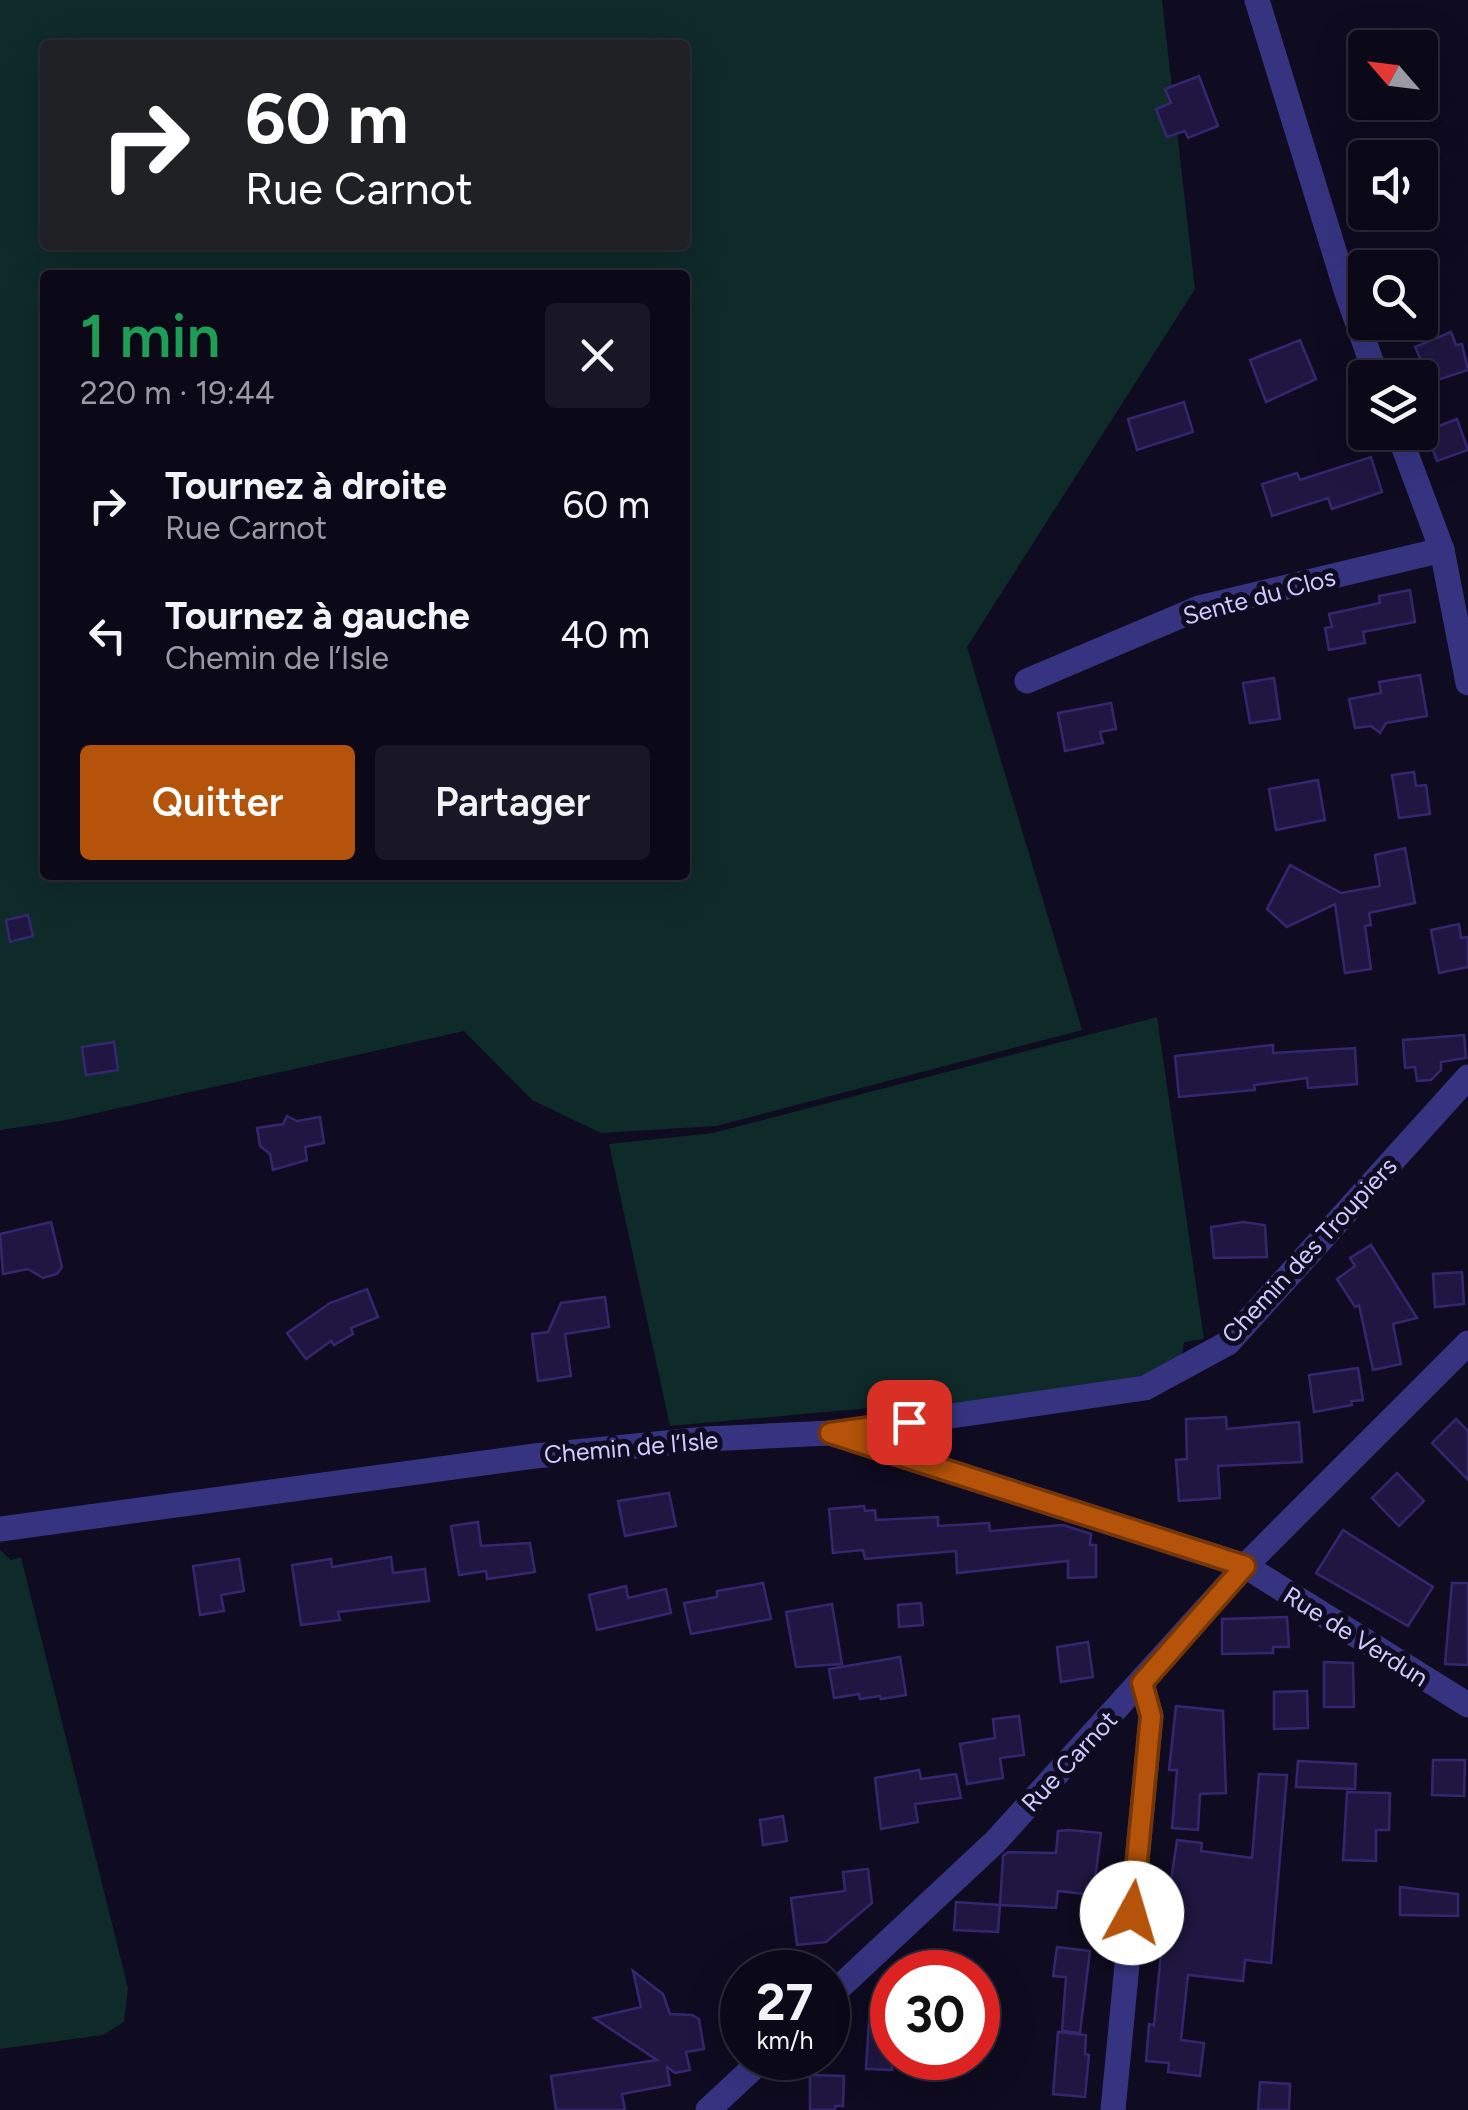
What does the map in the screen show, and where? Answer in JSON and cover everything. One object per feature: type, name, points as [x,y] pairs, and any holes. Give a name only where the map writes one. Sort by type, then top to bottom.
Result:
[{"type":"street","points":[[1258,0],[1371,360]]},
{"type":"street","points":[[1405,450],[1442,550],[1468,683]]},
{"type":"street","name":"Sente du Clos","points":[[1027,681],[1200,608],[1442,550]]},
{"type":"street","name":"Chemin des Troupiers","points":[[830,1433],[1145,1388],[1228,1343],[1468,1076]]},
{"type":"street","name":"Rue Carnot","points":[[850,1977],[996,1840],[1245,1566],[1468,1343]]},
{"type":"street","name":"Chemin de l’Isle","points":[[0,1529],[535,1456],[706,1438],[830,1433],[1245,1566]]},
{"type":"street","name":"Rue de Verdun","points":[[1245,1566],[1468,1704]]},
{"type":"street","points":[[1113,2110],[1151,1716],[1142,1683]]},
{"type":"street","points":[[708,2110],[740,2080]]},
{"type":"green space","points":[[0,0],[1162,0],[1195,289],[967,647],[1082,1030],[716,1126],[601,1133],[532,1100],[464,1031],[61,1121],[0,1130]]},
{"type":"green space","points":[[1157,1017],[1204,1339],[1184,1342],[1182,1354],[1147,1376],[881,1416],[870,1408],[670,1426],[609,1144],[713,1133]]},
{"type":"green space","points":[[0,1550],[11,1560],[21,1557],[128,1988],[124,2022],[103,2035],[0,2049]]},
{"type":"building","points":[[1199,76],[1218,126],[1188,138],[1185,131],[1167,137],[1156,109],[1171,103],[1165,89]]},
{"type":"building","points":[[1451,332],[1456,345],[1462,344],[1468,370],[1438,380],[1438,360],[1421,360],[1415,347]]},
{"type":"building","points":[[1300,340],[1316,379],[1266,402],[1250,360]]},
{"type":"building","points":[[1184,402],[1193,432],[1137,450],[1128,419]]},
{"type":"building","points":[[1457,419],[1468,450],[1437,461],[1433,450],[1438,450],[1438,426]]},
{"type":"building","points":[[1371,457],[1382,492],[1332,509],[1328,498],[1272,516],[1262,484],[1297,473],[1300,480]]},
{"type":"building","points":[[1410,590],[1415,622],[1363,632],[1365,643],[1329,650],[1325,628],[1332,627],[1329,614],[1380,603],[1379,596]]},
{"type":"building","points":[[1420,675],[1427,716],[1386,723],[1380,733],[1371,726],[1355,728],[1349,699],[1381,693],[1379,682]]},
{"type":"building","points":[[1274,678],[1280,719],[1250,723],[1243,683]]},
{"type":"building","points":[[1111,703],[1116,729],[1100,732],[1103,743],[1065,751],[1058,713]]},
{"type":"building","points":[[1414,772],[1416,786],[1426,785],[1430,814],[1399,818],[1392,775]]},
{"type":"building","points":[[1318,780],[1325,820],[1276,830],[1269,789]]},
{"type":"building","points":[[1405,848],[1415,903],[1369,913],[1371,925],[1365,926],[1371,969],[1345,973],[1335,904],[1287,927],[1267,909],[1290,865],[1341,893],[1380,886],[1375,855]]},
{"type":"building","points":[[28,915],[33,936],[10,942],[6,920]]},
{"type":"building","points":[[1459,924],[1461,938],[1468,937],[1468,967],[1439,973],[1431,930]]},
{"type":"building","points":[[1464,1035],[1466,1058],[1441,1062],[1441,1070],[1431,1080],[1417,1081],[1415,1067],[1405,1068],[1403,1040]]},
{"type":"building","points":[[114,1042],[118,1070],[86,1075],[82,1047]]},
{"type":"building","points":[[1273,1045],[1273,1053],[1355,1048],[1357,1084],[1308,1088],[1307,1078],[1254,1085],[1255,1090],[1179,1097],[1175,1056]]},
{"type":"building","points":[[287,1116],[297,1121],[320,1117],[324,1143],[305,1147],[307,1160],[273,1170],[270,1154],[260,1146],[257,1128],[283,1124]]},
{"type":"building","points":[[51,1222],[62,1267],[57,1274],[43,1278],[28,1269],[3,1274],[0,1234]]},
{"type":"building","points":[[1243,1222],[1265,1225],[1267,1257],[1214,1258],[1211,1227]]},
{"type":"building","points":[[1371,1245],[1417,1318],[1393,1324],[1401,1364],[1373,1370],[1359,1305],[1355,1307],[1337,1279],[1355,1266],[1350,1258]]},
{"type":"building","points":[[1462,1272],[1464,1304],[1435,1307],[1433,1274]]},
{"type":"building","points":[[367,1289],[378,1317],[351,1328],[353,1334],[334,1345],[331,1341],[306,1359],[287,1333],[330,1303]]},
{"type":"building","points":[[605,1297],[609,1327],[565,1334],[571,1376],[538,1381],[532,1334],[548,1332],[561,1303]]},
{"type":"building","points":[[1358,1368],[1363,1400],[1314,1412],[1309,1375]]},
{"type":"building","points":[[1226,1417],[1227,1429],[1299,1422],[1302,1462],[1218,1466],[1220,1498],[1179,1501],[1176,1460],[1187,1459],[1186,1419]]},
{"type":"building","points":[[1456,1419],[1468,1431],[1468,1480],[1432,1443]]},
{"type":"building","points":[[1397,1473],[1424,1501],[1399,1526],[1372,1498]]},
{"type":"building","points":[[669,1493],[676,1526],[625,1536],[618,1501]]},
{"type":"building","points":[[864,1506],[865,1511],[875,1510],[876,1520],[938,1517],[938,1526],[989,1523],[990,1531],[1063,1525],[1091,1534],[1090,1545],[1096,1545],[1096,1577],[1068,1578],[1068,1561],[957,1573],[956,1551],[865,1559],[863,1550],[833,1553],[829,1509]]},
{"type":"building","points":[[478,1522],[481,1546],[530,1543],[535,1572],[487,1579],[486,1571],[459,1575],[451,1526]]},
{"type":"building","points":[[1343,1530],[1433,1587],[1408,1626],[1316,1573]]},
{"type":"building","points":[[391,1557],[393,1573],[425,1569],[429,1601],[338,1612],[340,1620],[301,1625],[292,1565],[331,1559],[332,1567]]},
{"type":"building","points":[[239,1559],[244,1591],[221,1595],[224,1611],[200,1615],[193,1566]]},
{"type":"building","points":[[763,1583],[771,1619],[691,1634],[684,1603],[717,1597],[717,1591]]},
{"type":"building","points":[[1452,1583],[1468,1583],[1468,1665],[1445,1664]]},
{"type":"building","points":[[626,1586],[628,1598],[666,1589],[671,1613],[597,1630],[589,1595]]},
{"type":"building","points":[[921,1603],[923,1625],[899,1627],[898,1605]]},
{"type":"building","points":[[832,1604],[842,1664],[796,1667],[786,1612]]},
{"type":"building","points":[[1287,1617],[1289,1647],[1273,1647],[1273,1653],[1222,1654],[1222,1619]]},
{"type":"building","points":[[1088,1642],[1093,1677],[1061,1682],[1057,1647]]},
{"type":"building","points":[[900,1657],[906,1695],[834,1698],[829,1669]]},
{"type":"building","points":[[1324,1662],[1353,1663],[1354,1707],[1324,1707]]},
{"type":"building","points":[[1307,1691],[1308,1728],[1274,1729],[1274,1692]]},
{"type":"building","points":[[1176,1706],[1223,1711],[1226,1793],[1200,1794],[1198,1830],[1172,1828],[1177,1770],[1169,1770]]},
{"type":"building","points":[[1019,1716],[1024,1755],[1000,1758],[1003,1778],[967,1784],[960,1744],[995,1738],[993,1719]]},
{"type":"building","points":[[1433,1760],[1465,1760],[1464,1796],[1432,1795]]},
{"type":"building","points":[[1298,1761],[1356,1764],[1355,1789],[1296,1787]]},
{"type":"building","points":[[919,1770],[921,1779],[956,1774],[961,1798],[915,1804],[918,1822],[881,1829],[875,1778]]},
{"type":"building","points":[[1259,1774],[1287,1775],[1271,1963],[1245,1960],[1243,1981],[1188,1975],[1181,2040],[1204,2043],[1200,2076],[1168,2072],[1169,2063],[1146,2061],[1149,2024],[1154,2025],[1168,1881],[1177,1840],[1202,1843],[1201,1851],[1252,1858]]},
{"type":"building","points":[[1347,1792],[1390,1793],[1389,1830],[1376,1830],[1376,1861],[1343,1860]]},
{"type":"building","points":[[783,1816],[787,1841],[763,1845],[760,1820]]},
{"type":"building","points":[[1058,1831],[1101,1833],[1093,1895],[1058,1891],[1056,1908],[1000,1905],[1003,1856],[1008,1852],[1056,1853]]},
{"type":"building","points":[[868,1869],[872,1903],[826,1942],[797,1945],[791,1898],[845,1891],[843,1872]]},
{"type":"building","points":[[1400,1887],[1458,1894],[1458,1916],[1400,1915]]},
{"type":"building","points":[[956,1902],[1000,1905],[998,1932],[954,1930]]},
{"type":"building","points":[[1057,1947],[1090,1951],[1080,2033],[1062,2031],[1066,1977],[1053,1976]]},
{"type":"building","points":[[633,1971],[663,1994],[670,2014],[699,2019],[704,2049],[686,2052],[690,2070],[675,2073],[667,2067],[670,2085],[622,2094],[625,2110],[556,2110],[551,2076],[657,2060],[594,2018],[641,2007]]},
{"type":"building","points":[[869,2020],[870,2020],[870,2069],[866,2069]]},
{"type":"building","points":[[1058,2032],[1086,2035],[1085,2054],[1089,2055],[1085,2097],[1053,2094]]},
{"type":"building","points":[[810,2080],[844,2080],[843,2106],[835,2106],[835,2110],[810,2110]]},
{"type":"building","points":[[1260,2082],[1290,2084],[1289,2110],[1258,2110]]},
{"type":"route","points":[[909,1422],[830,1433],[1245,1566],[1142,1683],[1151,1716],[1132,1913]]}]
